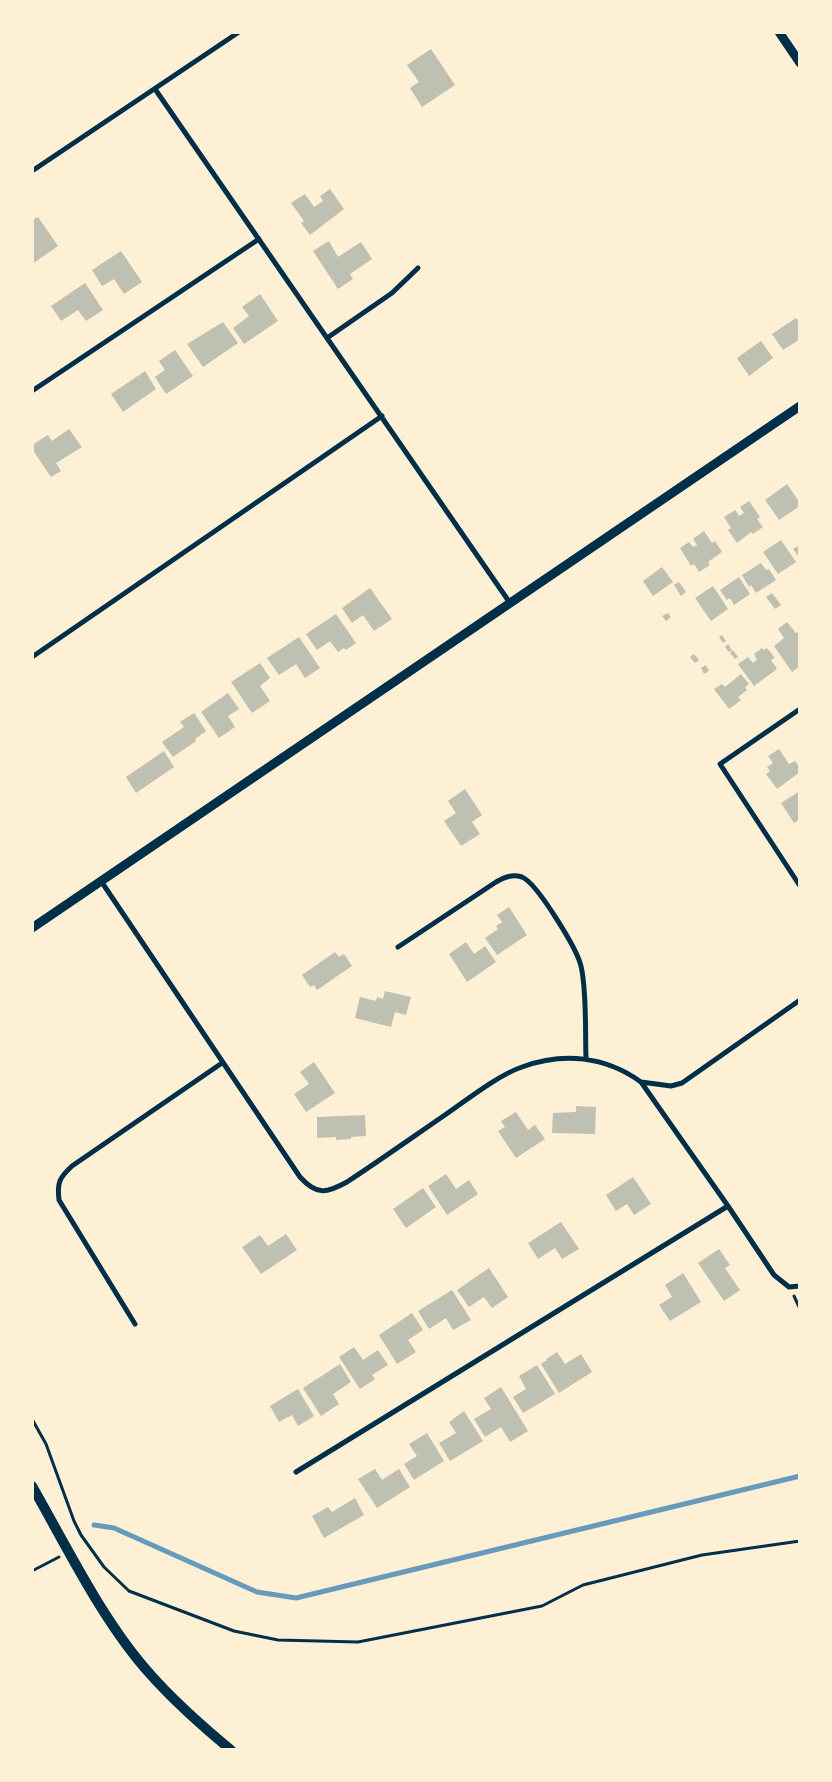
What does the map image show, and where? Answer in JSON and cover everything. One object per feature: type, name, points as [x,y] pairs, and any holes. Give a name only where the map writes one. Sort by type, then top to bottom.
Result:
[{"type":"main road","points":[[32,1486],[101,1607],[119,1634],[149,1672],[182,1707],[230,1750]]},
{"type":"street","points":[[32,171],[239,32]]},
{"type":"street","points":[[779,32],[800,63]]},
{"type":"street","points":[[155,88],[510,604]]},
{"type":"street","points":[[32,391],[259,239]]},
{"type":"street","points":[[327,338],[392,293],[418,268]]},
{"type":"street","points":[[32,928],[800,406]]},
{"type":"street","points":[[32,657],[382,416]]},
{"type":"street","points":[[800,708],[720,764],[800,886]]},
{"type":"street","points":[[398,948],[506,876],[524,878],[533,886],[570,940],[577,954],[583,981],[586,1058]]},
{"type":"street","points":[[101,881],[222,1063],[308,1186],[320,1192],[334,1189],[348,1182],[492,1083],[520,1067],[556,1058],[586,1058],[612,1066],[641,1082],[774,1275],[789,1287],[800,1286]]},
{"type":"street","points":[[641,1082],[671,1086],[694,1076],[800,1000]]},
{"type":"street","points":[[134,1324],[59,1200],[58,1187],[62,1175],[72,1166],[222,1063]]},
{"type":"street","points":[[296,1472],[728,1206]]},
{"type":"path","points":[[32,1419],[46,1444],[74,1521],[81,1535],[104,1567],[129,1590],[234,1631],[278,1640],[358,1642],[542,1606],[583,1585],[702,1555],[800,1541]]},
{"type":"path","points":[[32,1571],[54,1559]]},
{"type":"building","points":[[431,49],[455,85],[422,107],[410,88],[419,82],[407,65]]},
{"type":"building","points":[[330,189],[344,209],[310,235],[301,223],[304,221],[291,203],[305,194],[314,207],[323,201],[320,196]]},
{"type":"building","points":[[38,217],[58,246],[32,264],[32,220]]},
{"type":"building","points":[[329,241],[338,257],[361,242],[372,259],[350,274],[353,279],[338,289],[313,251]]},
{"type":"building","points":[[121,251],[142,282],[124,294],[114,279],[102,286],[92,270]]},
{"type":"building","points":[[85,283],[103,310],[86,321],[78,310],[61,321],[51,306]]},
{"type":"building","points":[[260,294],[278,321],[244,344],[233,328],[249,316],[242,307]]},
{"type":"building","points":[[796,318],[800,323],[800,339],[783,350],[772,334]]},
{"type":"building","points":[[223,322],[238,343],[203,367],[187,344]]},
{"type":"building","points":[[761,341],[773,358],[749,376],[737,358]]},
{"type":"building","points":[[175,350],[193,376],[166,394],[155,377],[165,370],[159,361]]},
{"type":"building","points":[[145,371],[156,389],[123,412],[111,394]]},
{"type":"building","points":[[69,429],[82,447],[56,463],[61,471],[51,477],[32,449],[32,445],[48,435],[52,441]]},
{"type":"building","points":[[787,484],[800,503],[800,506],[779,520],[765,500]]},
{"type":"building","points":[[749,501],[760,517],[757,519],[763,527],[753,534],[751,532],[737,543],[728,530],[731,528],[724,517],[735,510],[739,516],[744,513],[740,507]]},
{"type":"building","points":[[704,531],[712,543],[715,541],[722,552],[708,562],[710,565],[699,572],[694,564],[691,566],[680,548],[689,542],[693,547],[697,545],[693,539]]},
{"type":"building","points":[[781,540],[796,562],[778,574],[763,552]]},
{"type":"building","points":[[800,545],[800,558],[793,549]]},
{"type":"building","points":[[761,563],[766,570],[769,569],[776,580],[756,593],[751,585],[749,587],[742,575]]},
{"type":"building","points":[[662,567],[673,582],[653,596],[643,581]]},
{"type":"building","points":[[739,577],[750,594],[734,605],[730,598],[727,600],[720,590]]},
{"type":"building","points":[[679,582],[686,592],[681,596],[674,585]]},
{"type":"building","points":[[713,586],[728,609],[711,621],[695,598]]},
{"type":"building","points":[[370,588],[392,619],[374,631],[363,615],[352,623],[342,608]]},
{"type":"building","points":[[772,593],[781,605],[775,609],[766,597]]},
{"type":"building","points":[[668,613],[671,617],[666,621],[662,616]]},
{"type":"building","points":[[336,614],[356,643],[346,650],[344,648],[338,652],[330,641],[317,650],[306,634]]},
{"type":"building","points":[[787,622],[796,633],[800,631],[800,666],[792,672],[774,646],[784,638],[778,629]]},
{"type":"building","points":[[722,635],[726,641],[723,643],[719,637]]},
{"type":"building","points":[[299,637],[320,668],[305,678],[296,664],[279,675],[267,658]]},
{"type":"building","points":[[728,644],[732,650],[729,652],[725,647]]},
{"type":"building","points":[[762,648],[764,650],[767,648],[775,658],[771,660],[777,669],[754,686],[738,664],[748,657],[753,663],[757,660],[754,654]]},
{"type":"building","points":[[733,650],[738,657],[735,659],[730,653]]},
{"type":"building","points":[[694,654],[699,660],[695,663],[690,657]]},
{"type":"building","points":[[260,663],[270,678],[260,686],[270,701],[252,713],[231,682]]},
{"type":"building","points":[[706,665],[709,671],[704,674],[701,668]]},
{"type":"building","points":[[741,674],[749,684],[745,687],[747,690],[738,697],[741,700],[729,709],[714,689],[722,684],[725,687]]},
{"type":"building","points":[[228,693],[239,709],[228,716],[235,727],[219,738],[201,712]]},
{"type":"building","points":[[194,713],[206,731],[195,739],[196,741],[173,757],[162,742],[184,727],[180,722]]},
{"type":"building","points":[[779,749],[789,764],[795,761],[800,768],[800,772],[777,789],[766,774],[770,771],[767,767],[773,763],[768,756]]},
{"type":"building","points":[[164,751],[174,767],[136,793],[126,777]]},
{"type":"building","points":[[465,789],[482,815],[472,822],[480,834],[461,846],[444,821],[456,813],[448,801]]},
{"type":"building","points":[[800,791],[800,819],[794,823],[781,803]]},
{"type":"building","points":[[509,907],[527,935],[497,955],[485,938],[498,929],[496,926],[502,922],[497,915]]},
{"type":"building","points":[[466,942],[474,954],[485,946],[496,962],[467,982],[449,954]]},
{"type":"building","points":[[335,952],[339,957],[344,954],[352,966],[317,990],[314,985],[310,987],[302,975]]},
{"type":"building","points":[[385,991],[411,997],[406,1015],[395,1012],[391,1027],[355,1018],[360,997],[376,1001],[377,997],[383,999]]},
{"type":"building","points":[[314,1062],[335,1093],[306,1112],[294,1094],[309,1084],[300,1072]]},
{"type":"building","points":[[576,1106],[596,1107],[595,1134],[552,1133],[553,1113],[576,1112]]},
{"type":"building","points":[[516,1112],[528,1130],[535,1125],[545,1139],[516,1158],[498,1131],[505,1127],[501,1121]]},
{"type":"building","points":[[365,1115],[366,1136],[336,1140],[336,1137],[317,1138],[317,1117]]},
{"type":"building","points":[[446,1174],[456,1189],[469,1180],[478,1194],[447,1215],[428,1186]]},
{"type":"building","points":[[633,1177],[651,1204],[634,1215],[627,1204],[616,1211],[606,1195]]},
{"type":"building","points":[[423,1188],[436,1207],[406,1228],[393,1209]]},
{"type":"building","points":[[561,1222],[579,1249],[562,1259],[555,1248],[538,1259],[528,1243]]},
{"type":"building","points":[[286,1234],[297,1250],[261,1274],[242,1247],[260,1235],[268,1246]]},
{"type":"building","points":[[719,1249],[730,1265],[725,1268],[740,1290],[724,1301],[698,1263]]},
{"type":"building","points":[[489,1268],[508,1297],[492,1308],[484,1297],[469,1307],[457,1290]]},
{"type":"building","points":[[683,1273],[701,1302],[670,1321],[659,1305],[672,1297],[665,1285]]},
{"type":"building","points":[[452,1290],[471,1320],[453,1330],[446,1318],[429,1329],[418,1311]]},
{"type":"building","points":[[412,1313],[423,1330],[408,1340],[416,1352],[397,1364],[379,1335]]},
{"type":"building","points":[[354,1347],[363,1360],[378,1350],[388,1365],[372,1375],[375,1379],[360,1389],[339,1357]]},
{"type":"building","points":[[557,1352],[565,1364],[581,1354],[592,1372],[559,1393],[541,1364]]},
{"type":"building","points":[[340,1364],[351,1382],[333,1394],[339,1404],[321,1416],[303,1388]]},
{"type":"building","points":[[537,1365],[555,1394],[523,1413],[513,1397],[526,1389],[519,1376]]},
{"type":"building","points":[[501,1387],[528,1431],[510,1442],[501,1427],[485,1437],[474,1419],[491,1409],[484,1398]]},
{"type":"building","points":[[298,1389],[314,1416],[298,1426],[292,1415],[279,1422],[270,1406]]},
{"type":"building","points":[[464,1411],[483,1441],[450,1461],[439,1443],[456,1433],[449,1422]]},
{"type":"building","points":[[427,1433],[444,1461],[414,1480],[404,1464],[417,1456],[409,1444]]},
{"type":"building","points":[[375,1469],[382,1480],[399,1469],[410,1487],[377,1508],[358,1479]]},
{"type":"building","points":[[355,1498],[364,1515],[324,1538],[312,1516],[328,1507],[332,1512]]},
{"type":"waterway","points":[[94,1525],[114,1528],[257,1592],[296,1598],[800,1476]]}]
